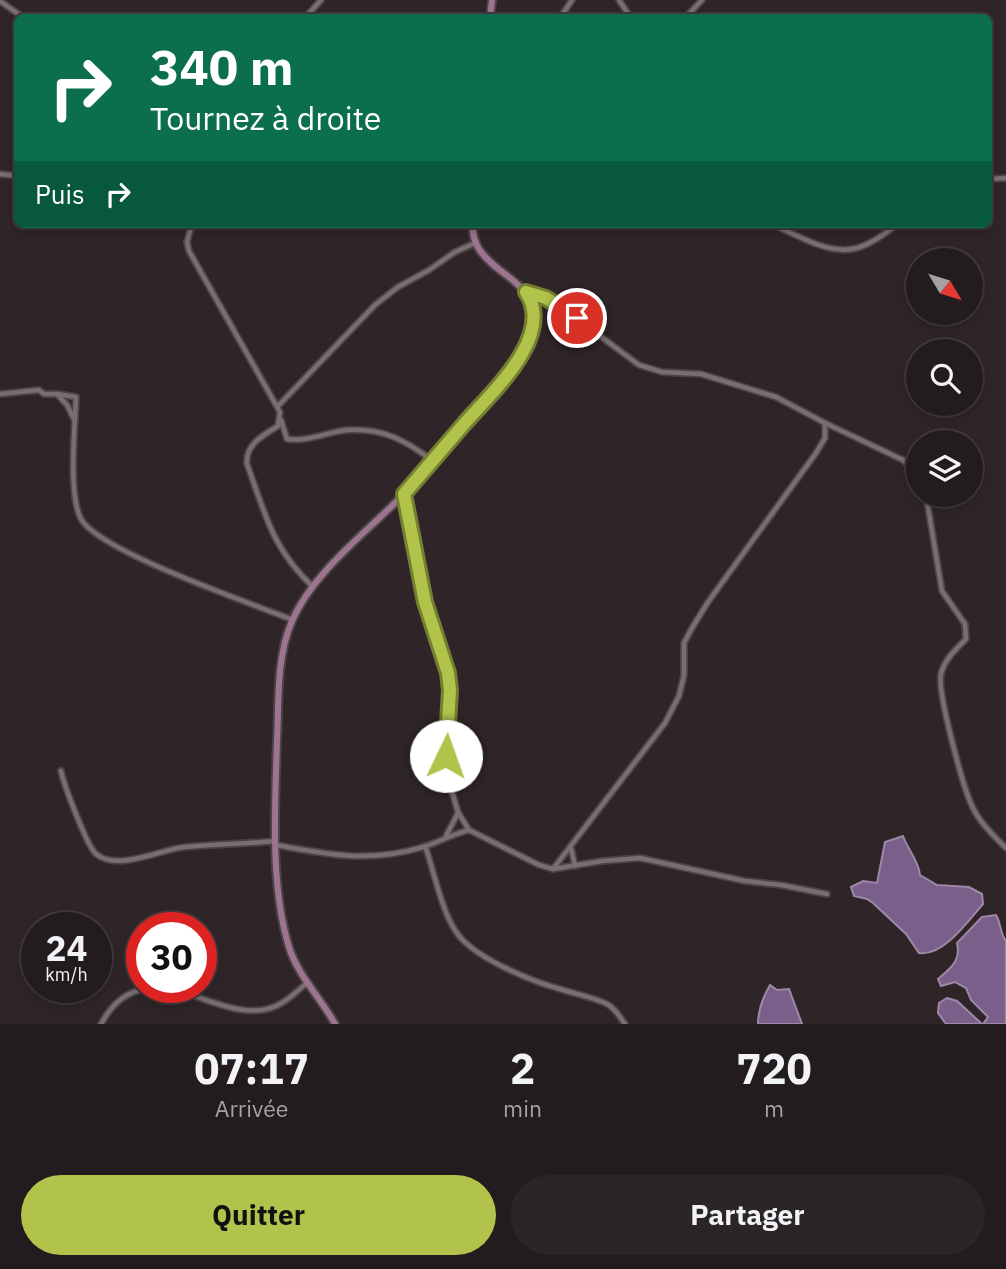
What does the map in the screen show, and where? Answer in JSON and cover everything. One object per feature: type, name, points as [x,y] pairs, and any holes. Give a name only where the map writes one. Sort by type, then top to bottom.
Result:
[{"type":"street","points":[[309,14],[321,0]]},
{"type":"street","points":[[690,14],[702,0]]},
{"type":"street","points":[[0,1],[18,14]]},
{"type":"street","points":[[191,228],[187,242],[189,251],[278,406],[287,439],[298,440],[348,430],[394,435],[433,461]]},
{"type":"street","points":[[473,228],[475,243],[491,264],[526,292],[561,307],[639,365],[662,372],[701,374],[776,397],[906,463]]},
{"type":"street","points":[[782,228],[815,244],[845,251],[866,245],[891,228]]},
{"type":"street","points":[[278,406],[375,305],[398,287],[429,271],[455,252],[475,243]]},
{"type":"street","points":[[335,1024],[307,983],[289,946],[279,890],[276,843],[278,694],[283,655],[293,620],[314,588],[348,547],[404,494],[502,382],[523,352],[533,321],[531,299],[526,292]]},
{"type":"street","points":[[0,394],[39,390],[44,394],[76,397],[76,504],[81,521],[89,529],[138,559],[293,620]]},
{"type":"street","points":[[57,394],[67,405],[75,422]]},
{"type":"street","points":[[281,417],[278,426],[262,436],[248,451],[247,464],[280,549],[314,588]]},
{"type":"street","points":[[553,869],[665,723],[678,696],[684,675],[684,643],[708,602],[817,453],[825,438],[825,423]]},
{"type":"street","points":[[404,494],[425,602],[448,673],[448,778],[458,812],[469,830],[553,869],[640,858],[745,881],[827,894]]},
{"type":"street","points":[[928,507],[942,591],[965,624],[966,639],[950,656],[941,673],[940,687],[972,808],[991,834],[1006,848]]},
{"type":"street","points":[[61,771],[66,791],[90,847],[104,858],[138,859],[182,847],[276,843],[344,857],[363,858],[425,846],[446,836],[469,830]]},
{"type":"street","points":[[446,836],[458,812]]},
{"type":"street","points":[[425,846],[444,906],[454,928],[469,946],[515,971],[607,1004],[625,1024]]},
{"type":"street","points":[[571,847],[576,866]]},
{"type":"street","points":[[212,1003],[225,1007],[269,1009],[279,1005],[307,983]]},
{"type":"street","points":[[101,1024],[115,1002],[126,995]]},
{"type":"shaded area","points":[[903,836],[918,865],[920,875],[937,885],[969,887],[982,894],[983,904],[962,928],[946,944],[928,953],[919,953],[906,934],[873,903],[854,896],[851,887],[863,881],[877,883],[885,842]]},
{"type":"shaded area","points":[[996,915],[1006,941],[1006,1024],[983,1024],[988,1017],[971,1000],[966,988],[955,982],[941,986],[938,979],[951,968],[956,959],[957,943],[982,917]]},
{"type":"shaded area","points":[[770,985],[777,990],[789,989],[802,1024],[758,1024],[761,1004]]},
{"type":"shaded area","points":[[947,998],[957,1001],[982,1024],[946,1024],[938,1013],[939,1003]]},
{"type":"route","points":[[446,756],[450,690],[448,673],[425,602],[404,494],[502,382],[523,352],[533,321],[531,299],[526,292],[546,298],[577,318]]}]
